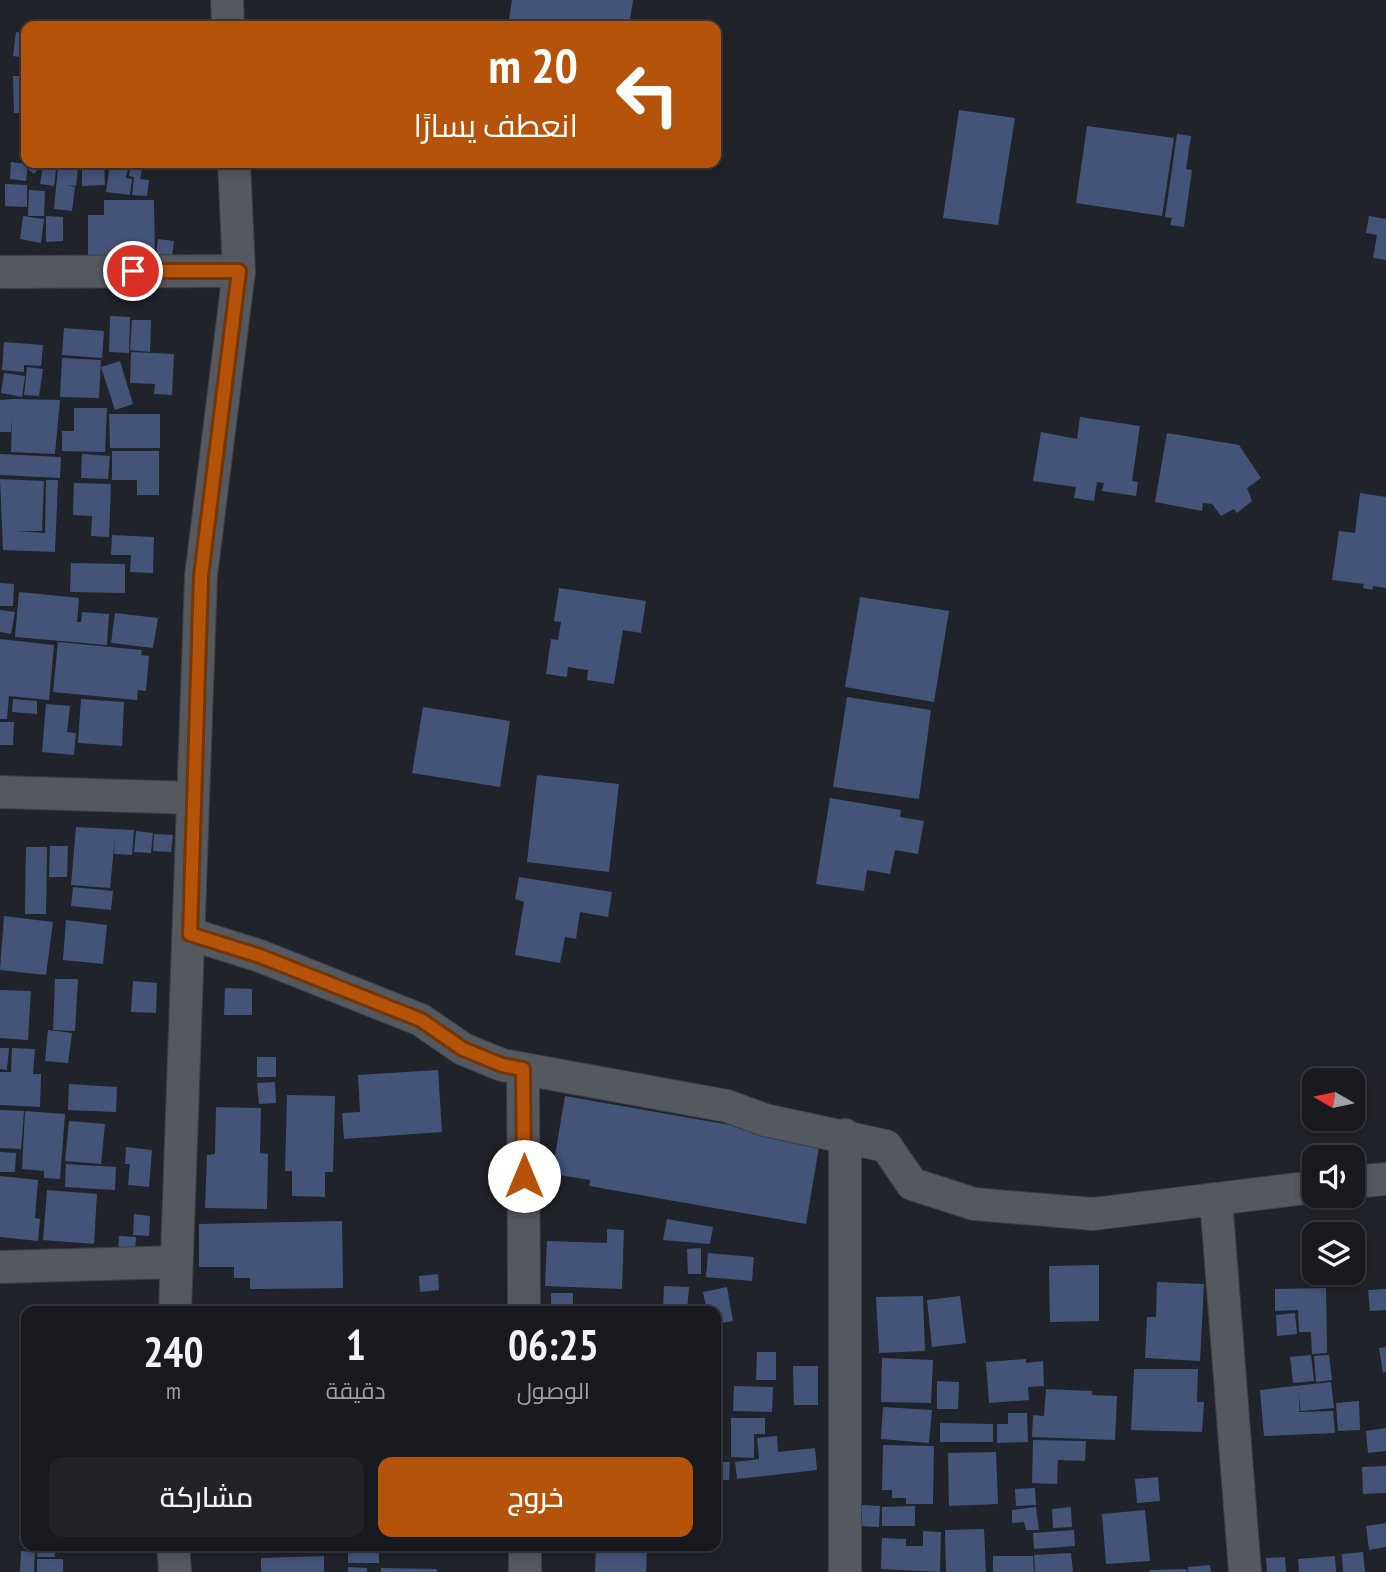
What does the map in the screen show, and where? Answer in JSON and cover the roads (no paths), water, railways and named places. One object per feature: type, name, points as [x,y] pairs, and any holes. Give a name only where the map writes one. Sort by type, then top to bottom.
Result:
[{"type":"street","points":[[227,0],[228,21]]},
{"type":"street","points":[[175,1306],[201,576],[239,271],[234,168]]},
{"type":"street","points":[[0,272],[239,271]]},
{"type":"street","points":[[0,792],[192,798]]},
{"type":"street","points":[[190,934],[260,956],[421,1020],[463,1049],[502,1065],[727,1106],[765,1120],[845,1135],[886,1146],[912,1184],[974,1204],[1093,1214],[1302,1188]]},
{"type":"street","points":[[523,1069],[524,1306]]},
{"type":"street","points":[[845,1135],[845,1572]]},
{"type":"street","points":[[1365,1181],[1386,1179]]},
{"type":"street","points":[[1216,1199],[1245,1572]]},
{"type":"street","points":[[0,1267],[176,1262]]},
{"type":"street","points":[[173,1551],[175,1572]]},
{"type":"street","points":[[525,1551],[525,1572]]}]
